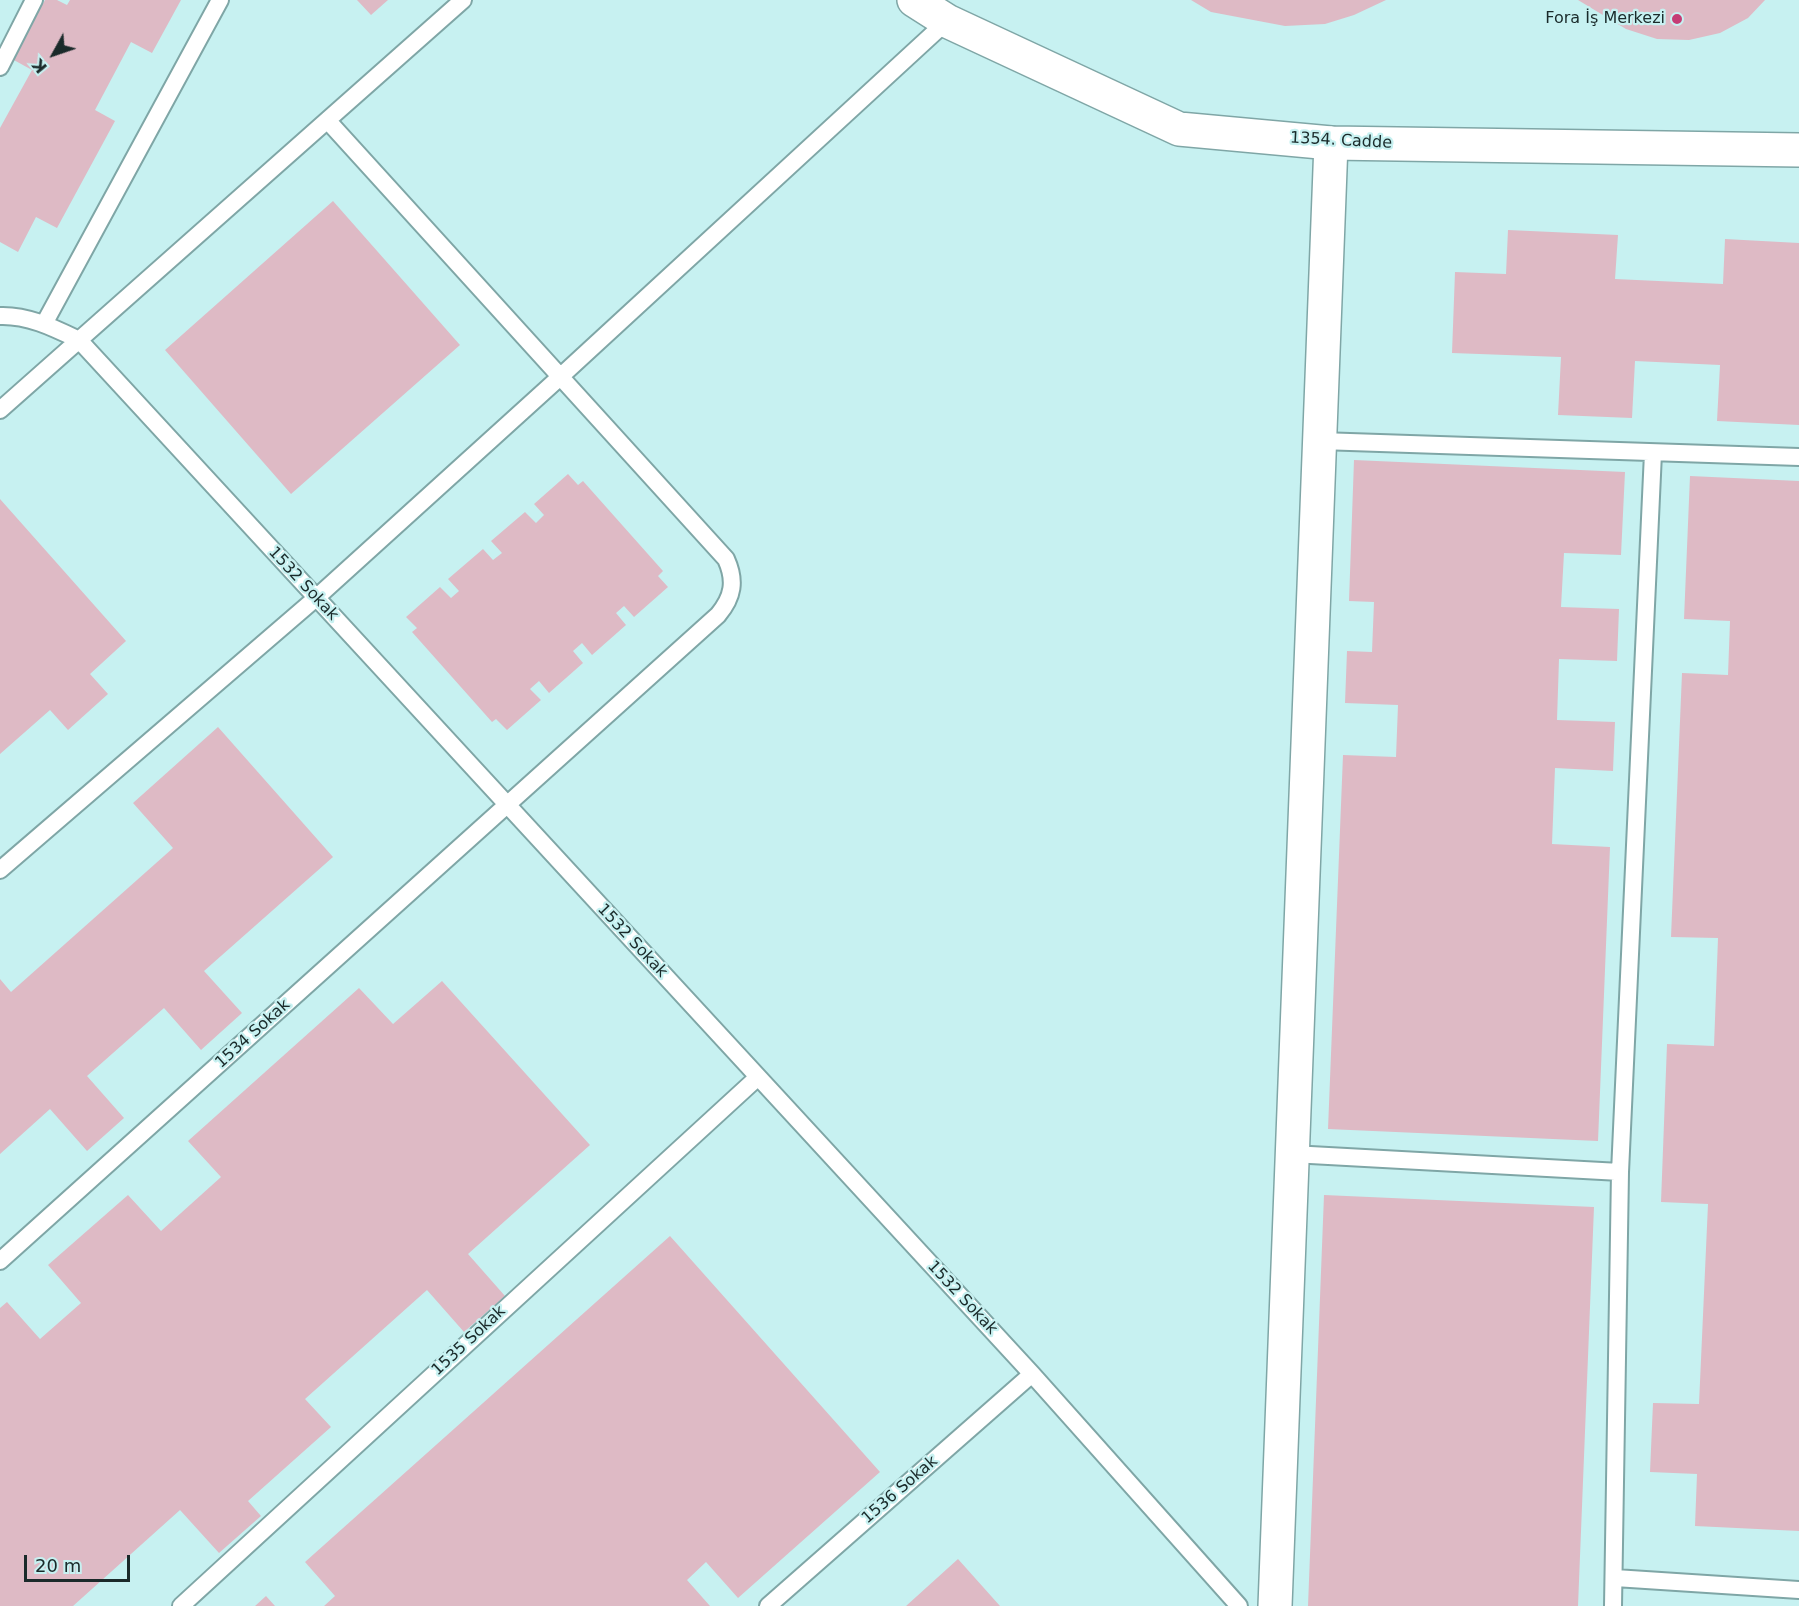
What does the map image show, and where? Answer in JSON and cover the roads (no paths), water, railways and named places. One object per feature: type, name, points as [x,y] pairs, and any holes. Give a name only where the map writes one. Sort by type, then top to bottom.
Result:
[{"type":"street","name":"1354. Cadde","points":[[927,6],[1179,129],[1331,143],[1799,150]]},
{"type":"street","points":[[1275,1606],[1331,143]]},
{"type":"lane","points":[[0,67],[34,0]]},
{"type":"lane","points":[[44,324],[220,0]]},
{"type":"lane","points":[[0,410],[463,0]]},
{"type":"lane","points":[[0,870],[316,598],[560,377],[927,6]]},
{"type":"lane","name":"1534 Sokak","points":[[0,1262],[718,615],[727,605],[732,593],[733,579],[726,559],[328,121]]},
{"type":"lane","name":"1532 Sokak","points":[[0,316],[44,324],[79,340],[1032,1374],[1238,1606]]},
{"type":"lane","points":[[1320,441],[1799,457]]},
{"type":"lane","points":[[1613,1606],[1620,1172],[1653,453]]},
{"type":"lane","name":"1535 Sokak","points":[[181,1606],[758,1077]]},
{"type":"lane","points":[[1292,1154],[1620,1172]]},
{"type":"lane","name":"1536 Sokak","points":[[768,1606],[1032,1374]]},
{"type":"lane","points":[[1615,1578],[1799,1590]]},
{"type":"place","name":"Fora İş Merkezi","points":[[1677,19]]}]
